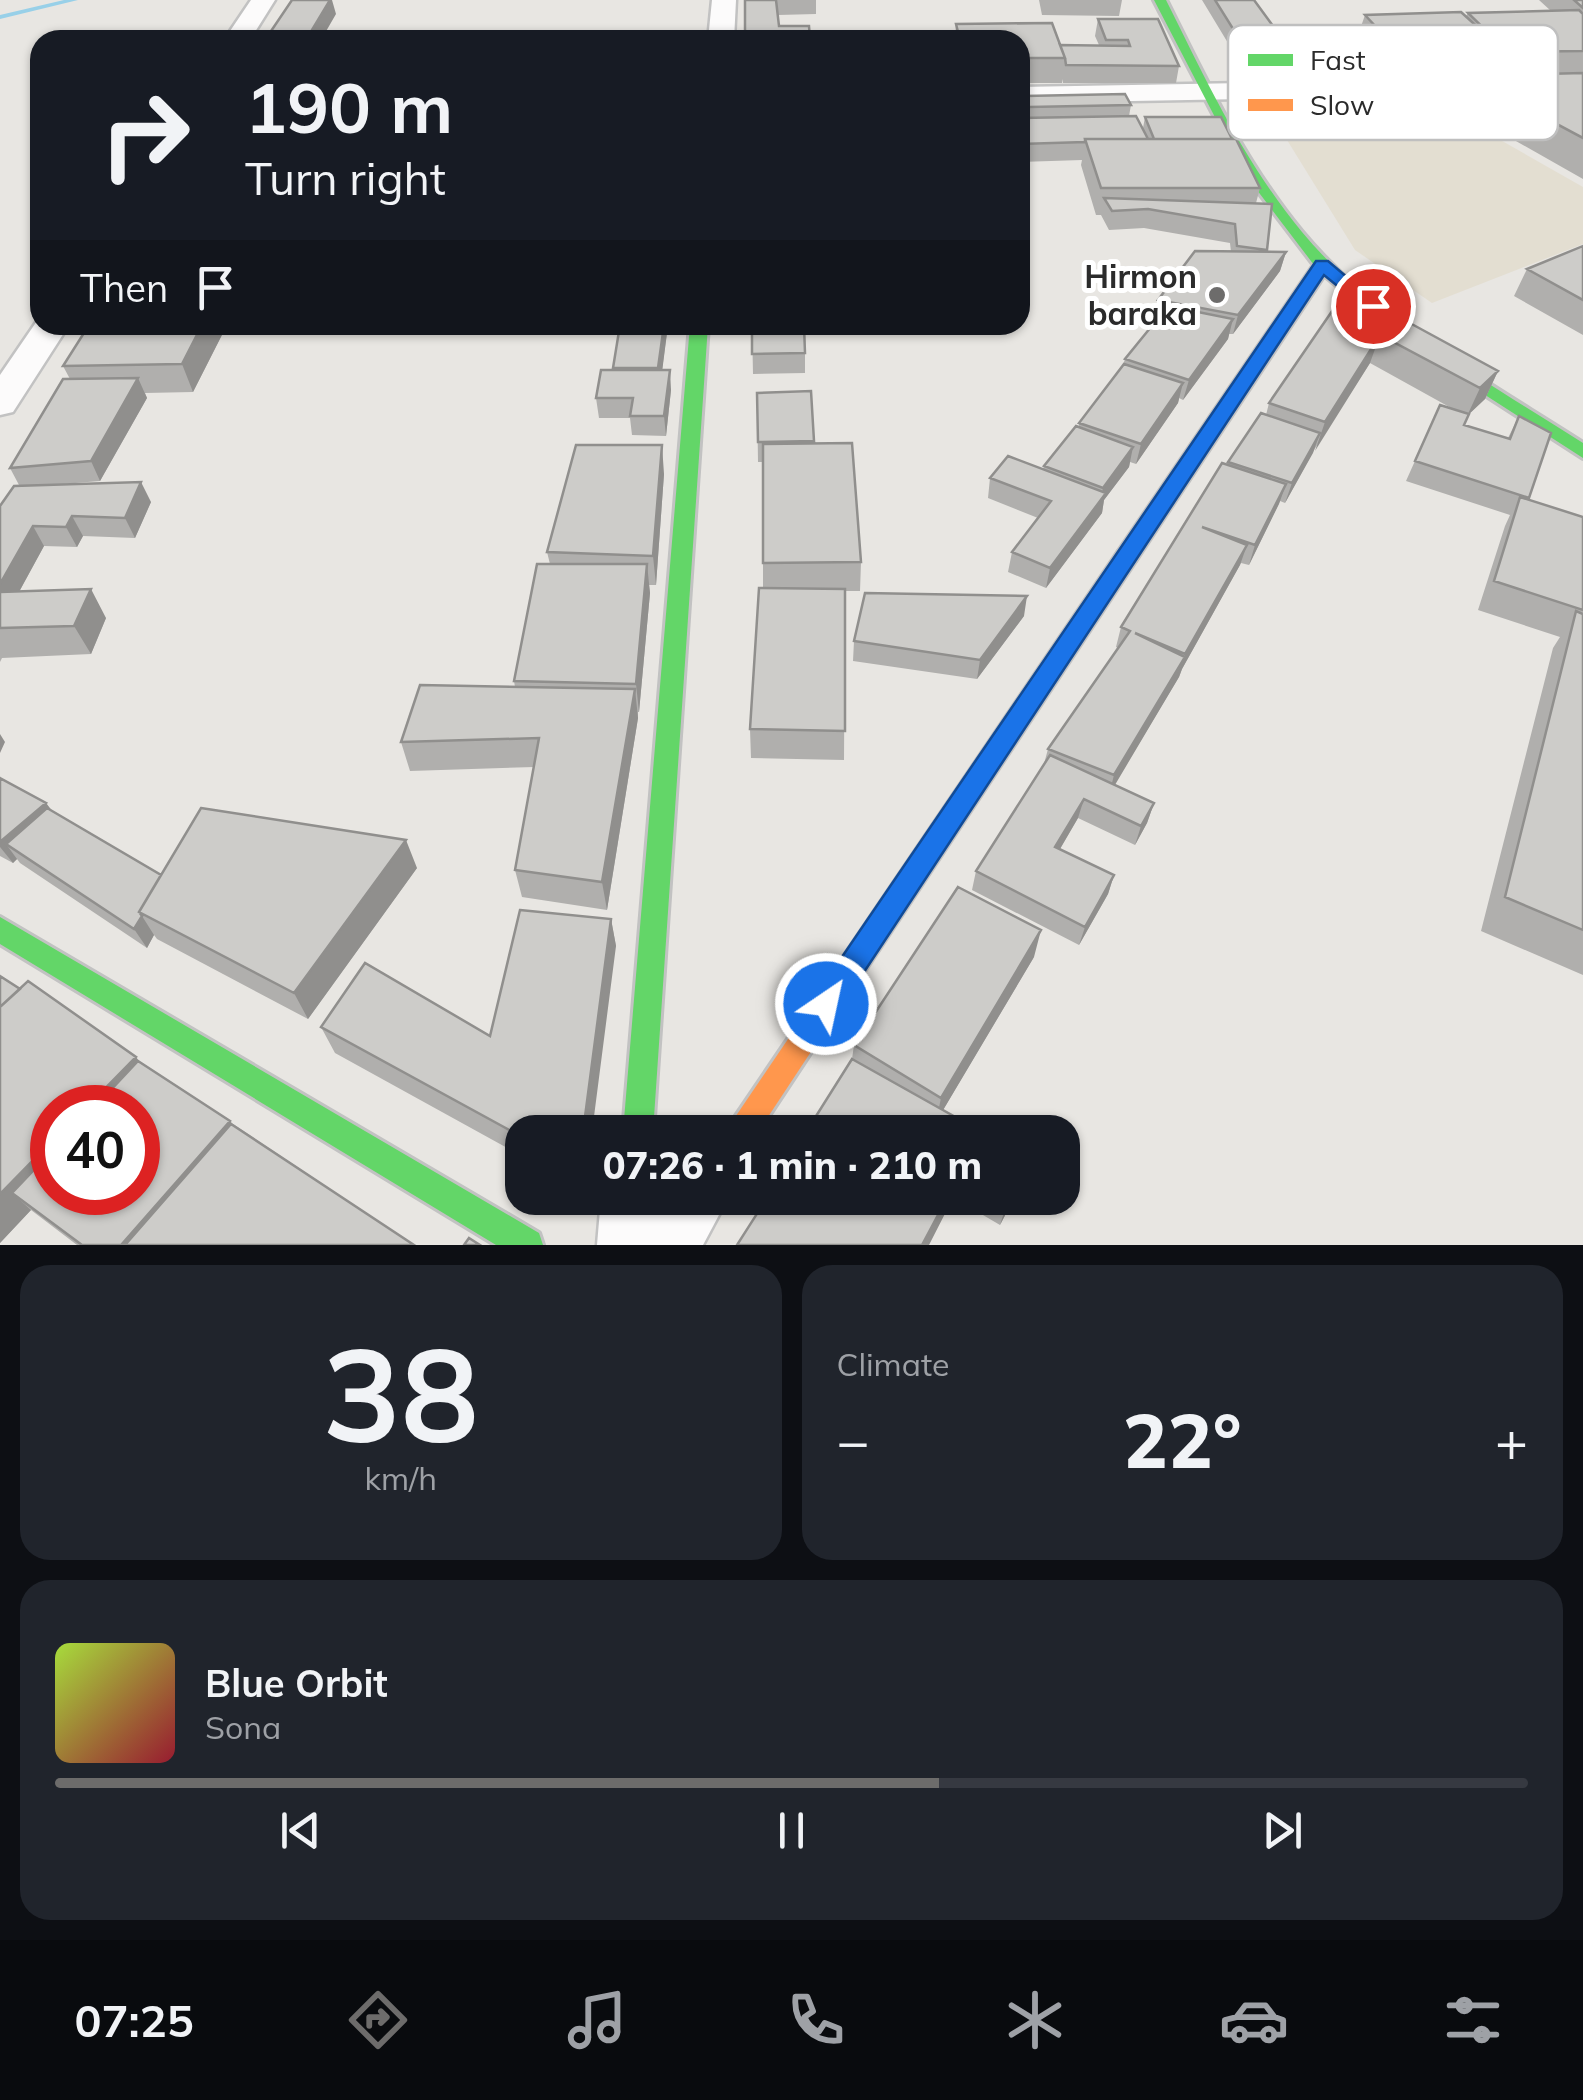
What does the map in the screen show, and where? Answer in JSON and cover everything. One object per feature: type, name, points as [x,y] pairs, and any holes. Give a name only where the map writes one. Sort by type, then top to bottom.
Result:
[{"type":"street","points":[[244,30],[264,0]]},
{"type":"street","points":[[722,30],[724,0]]},
{"type":"street","points":[[1160,0],[1228,129]]},
{"type":"street","points":[[1558,86],[1583,85]]},
{"type":"street","points":[[1030,95],[1228,93]]},
{"type":"street","points":[[1234,140],[1256,177],[1322,265],[1398,327],[1583,452]]},
{"type":"street","points":[[751,1115],[1322,265]]},
{"type":"street","points":[[0,404],[45,335]]},
{"type":"street","points":[[639,1115],[698,335]]},
{"type":"street","points":[[0,929],[527,1245]]},
{"type":"street","points":[[630,1245],[632,1215]]},
{"type":"street","points":[[664,1245],[684,1215]]},
{"type":"shaded area","points":[[1287,140],[1500,140],[1583,187],[1583,244],[1432,303],[1355,250]]},
{"type":"building","points":[[292,0],[330,0],[312,30],[272,30]]},
{"type":"building","points":[[745,0],[776,0],[779,26],[809,26],[809,30],[745,30]]},
{"type":"building","points":[[1215,0],[1254,0],[1272,25],[1231,25]]},
{"type":"building","points":[[1579,10],[1583,14],[1583,51],[1558,51],[1558,25],[1480,25],[1468,13]]},
{"type":"building","points":[[1461,12],[1475,25],[1374,25],[1365,15]]},
{"type":"building","points":[[1098,19],[1158,19],[1179,66],[1066,65],[1060,45],[1130,46],[1128,40],[1106,40]]},
{"type":"building","points":[[1052,23],[1065,58],[1030,58],[1030,30],[958,30],[956,24]]},
{"type":"building","points":[[1583,73],[1583,138],[1558,125],[1558,74]]},
{"type":"building","points":[[1125,94],[1131,105],[1030,107],[1030,96]]},
{"type":"building","points":[[1136,116],[1148,139],[1030,144],[1030,118]]},
{"type":"building","points":[[1145,117],[1221,117],[1228,131],[1228,139],[1154,139]]},
{"type":"building","points":[[1085,139],[1236,140],[1260,188],[1101,188]]},
{"type":"building","points":[[1104,198],[1272,204],[1267,250],[1237,246],[1235,224],[1148,209],[1112,211]]},
{"type":"building","points":[[1583,246],[1583,300],[1527,269]]},
{"type":"building","points":[[1195,251],[1286,252],[1238,315],[1158,300]]},
{"type":"building","points":[[1362,297],[1498,371],[1480,388],[1380,335],[1325,422],[1269,403],[1339,301]]},
{"type":"building","points":[[1168,306],[1233,319],[1189,380],[1125,359]]},
{"type":"building","points":[[83,335],[197,335],[182,364],[63,366]]},
{"type":"building","points":[[618,335],[663,335],[658,368],[613,368]]},
{"type":"building","points":[[752,335],[804,335],[805,353],[752,354]]},
{"type":"building","points":[[1124,364],[1183,383],[1141,444],[1079,423]]},
{"type":"building","points":[[601,370],[670,370],[664,416],[630,416],[633,398],[596,398]]},
{"type":"building","points":[[138,378],[91,461],[10,468],[63,379]]},
{"type":"building","points":[[811,391],[814,441],[758,442],[757,393]]},
{"type":"building","points":[[1440,405],[1469,414],[1464,425],[1510,439],[1519,416],[1551,433],[1529,498],[1415,461]]},
{"type":"building","points":[[1261,413],[1320,433],[1292,483],[1228,462]]},
{"type":"building","points":[[1076,426],[1133,447],[1103,488],[1044,466]]},
{"type":"building","points":[[852,443],[861,562],[763,563],[763,444]]},
{"type":"building","points":[[576,445],[662,445],[653,556],[547,552]]},
{"type":"building","points":[[1008,456],[1106,493],[1050,568],[1012,552],[1051,501],[990,478]]},
{"type":"building","points":[[1222,463],[1286,484],[1255,545],[1202,527],[1247,545],[1185,654],[1135,633],[1185,657],[1114,775],[1048,749],[1130,631],[1121,627]]},
{"type":"building","points":[[141,482],[125,518],[72,516],[66,527],[33,526],[0,584],[0,506],[14,486]]},
{"type":"building","points":[[1520,497],[1583,517],[1583,610],[1494,581]]},
{"type":"building","points":[[537,564],[647,564],[636,684],[514,681]]},
{"type":"building","points":[[759,588],[845,589],[845,731],[750,729]]},
{"type":"building","points":[[91,589],[74,626],[0,628],[0,592]]},
{"type":"building","points":[[865,593],[1027,596],[980,660],[854,641]]},
{"type":"building","points":[[1576,611],[1583,614],[1583,930],[1505,897]]},
{"type":"building","points":[[420,685],[635,689],[602,882],[515,870],[539,738],[401,742]]},
{"type":"building","points":[[1050,755],[1154,803],[1141,826],[1084,799],[1055,847],[1114,875],[1085,927],[976,871]]},
{"type":"building","points":[[0,778],[46,803],[0,842]]},
{"type":"building","points":[[47,808],[161,875],[139,912],[142,916],[134,929],[6,844]]},
{"type":"building","points":[[201,808],[406,840],[294,993],[139,912]]},
{"type":"building","points":[[958,887],[1041,930],[941,1098],[854,1045]]},
{"type":"building","points":[[520,910],[611,919],[585,1115],[505,1115],[505,1128],[321,1027],[365,963],[490,1036]]},
{"type":"building","points":[[0,976],[20,989],[0,1007]]},
{"type":"building","points":[[28,981],[136,1057],[109,1085],[30,1085],[30,1163],[0,1194],[0,1007]]},
{"type":"building","points":[[852,1059],[952,1115],[817,1115]]},
{"type":"building","points":[[138,1061],[230,1121],[160,1201],[160,1085],[116,1085]]},
{"type":"building","points":[[231,1124],[414,1245],[125,1245],[151,1215],[160,1215],[160,1205]]},
{"type":"building","points":[[30,1174],[30,1206],[12,1193]]},
{"type":"building","points":[[42,1215],[147,1215],[121,1245],[82,1245]]},
{"type":"building","points":[[756,1215],[938,1215],[922,1245],[737,1245]]},
{"type":"waterway","points":[[0,17],[74,0]]},
{"type":"traffic: fast","points":[[1160,0],[1228,133]]},
{"type":"traffic: fast","points":[[1232,140],[1297,236],[1352,292],[1415,342],[1583,452]]},
{"type":"traffic: fast","points":[[1127,556],[1322,265]]},
{"type":"traffic: fast","points":[[639,1115],[698,335]]},
{"type":"traffic: fast","points":[[0,929],[527,1245]]},
{"type":"traffic: slow","points":[[751,1115],[1127,556]]},
{"type":"place","name":"Hirmon baraka","points":[[1217,295]]},
{"type":"route","points":[[826,1004],[1322,265],[1373,306]]}]
